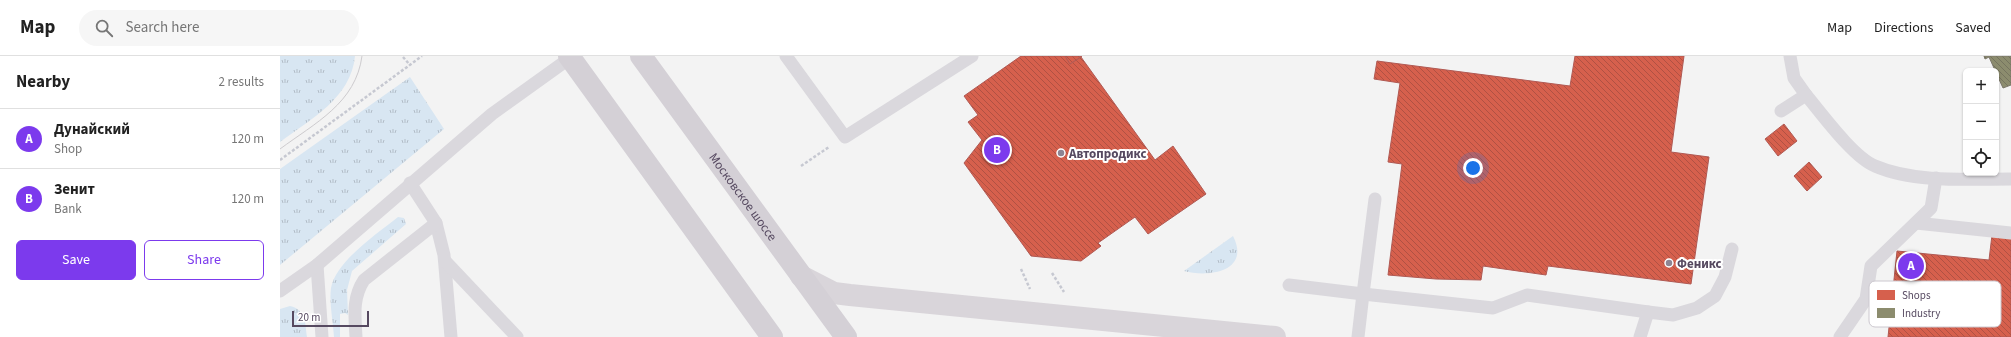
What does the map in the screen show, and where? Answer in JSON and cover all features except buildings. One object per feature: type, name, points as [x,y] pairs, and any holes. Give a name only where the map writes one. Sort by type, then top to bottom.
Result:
[{"type":"main road","name":"Московское шоссе","points":[[641,56],[846,337]]},
{"type":"main road","points":[[570,57],[772,337]]},
{"type":"main road","points":[[801,276],[834,292],[850,295],[1275,337]]},
{"type":"lane","points":[[786,56],[844,137],[972,56]]},
{"type":"lane","points":[[1790,56],[1794,78],[1806,95],[1854,151],[1875,166],[1906,174],[1936,178],[2011,180]]},
{"type":"lane","points":[[280,291],[317,265],[410,183],[492,114],[570,57]]},
{"type":"lane","points":[[1781,111],[1806,95]]},
{"type":"lane","points":[[1840,337],[1866,299],[1871,266],[1931,208],[1936,178]]},
{"type":"lane","points":[[410,183],[436,223],[445,261],[451,337]]},
{"type":"lane","points":[[1358,337],[1375,199]]},
{"type":"lane","points":[[1916,222],[2011,233]]},
{"type":"lane","points":[[356,337],[354,308],[359,288],[364,280],[436,223]]},
{"type":"lane","points":[[1289,285],[1493,308],[1527,294],[1673,315],[1697,308],[1715,296],[1725,277],[1732,250]]},
{"type":"lane","points":[[445,261],[517,337]]},
{"type":"lane","points":[[317,265],[322,337]]},
{"type":"lane","points":[[1640,337],[1648,312]]},
{"type":"path","points":[[280,160],[422,56]]},
{"type":"path","points":[[403,57],[410,65]]},
{"type":"path","points":[[801,166],[844,137]]},
{"type":"path","points":[[1021,269],[1030,289]]},
{"type":"path","points":[[1052,273],[1064,292]]},
{"type":"green space","points":[[280,56],[355,56],[352,71],[338,96],[316,116],[280,142]]},
{"type":"green space","points":[[410,77],[444,129],[280,265],[280,169]]},
{"type":"green space","points":[[398,217],[404,218],[406,224],[352,271],[347,290],[348,315],[345,313],[340,314],[340,337],[334,337],[331,288],[334,278],[358,249]]},
{"type":"green space","points":[[1233,236],[1237,248],[1236,257],[1232,264],[1225,269],[1205,273],[1184,271]]},
{"type":"green space","points":[[290,306],[299,310],[304,317],[307,337],[280,337],[280,309]]},
{"type":"tram line","points":[[280,149],[320,121],[343,99],[352,87],[362,56]]},
{"type":"place","name":"Зенит","points":[[997,150]]},
{"type":"place","name":"Автопродикс","points":[[1061,153]]},
{"type":"place","name":"Феникс","points":[[1669,263]]},
{"type":"place","name":"Дунайский","points":[[1911,266]]}]
